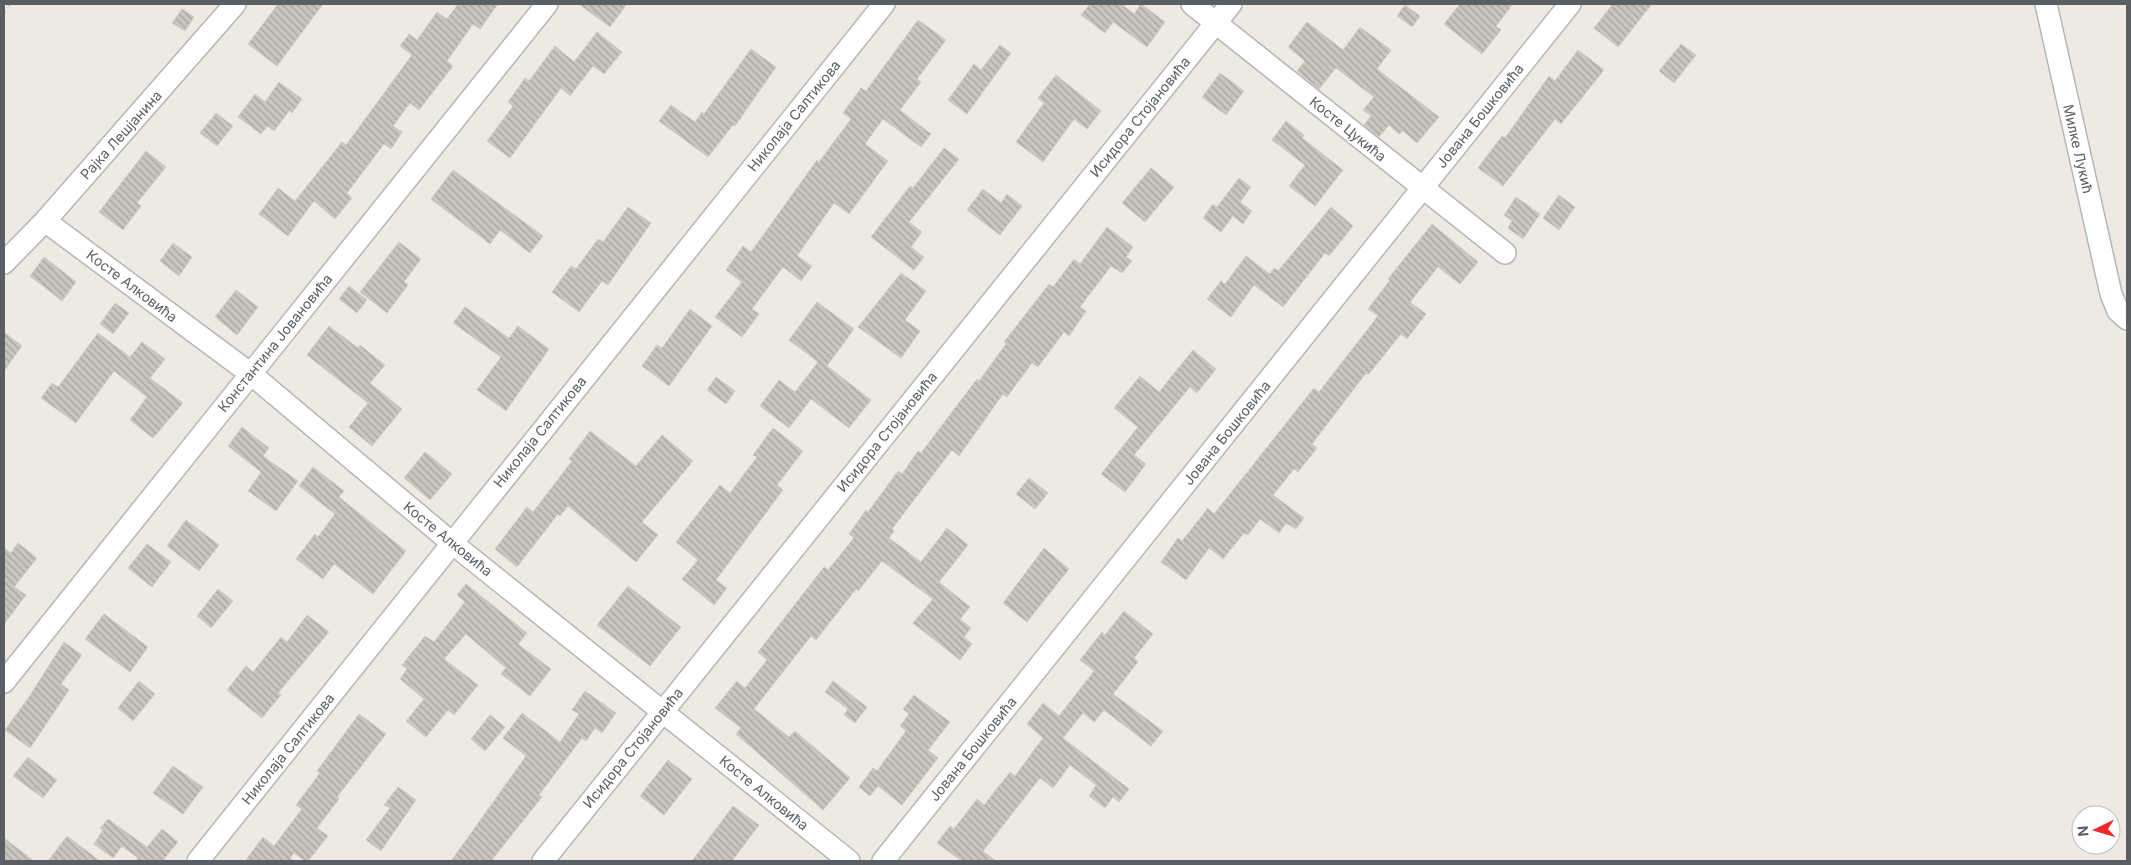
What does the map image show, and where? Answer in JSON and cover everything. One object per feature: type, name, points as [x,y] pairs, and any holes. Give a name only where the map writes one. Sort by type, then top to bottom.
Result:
[{"type":"street","name":"Рајка Лешјанина","points":[[4,263],[45,221],[235,4]]},
{"type":"street","name":"Константина Јовановића","points":[[4,682],[547,4]]},
{"type":"street","name":"Николаја Салтикова","points":[[198,861],[884,4]]},
{"type":"street","name":"Косте Цукића","points":[[1192,4],[1506,253]]},
{"type":"street","name":"Исидора Стојановића","points":[[543,861],[1231,4]]},
{"type":"street","name":"Јована Бошковића","points":[[883,861],[1570,4]]},
{"type":"street","name":"Милке Лукић","points":[[2046,4],[2111,294],[2118,311],[2127,319]]},
{"type":"street","name":"Косте Алковића","points":[[45,221],[251,374],[452,543],[849,861]]},
{"type":"building","points":[[278,4],[323,4],[277,66],[248,44]]},
{"type":"building","points":[[458,4],[498,4],[480,29],[473,24],[447,61],[453,66],[419,110],[410,103],[393,126],[402,132],[391,149],[384,144],[347,193],[352,198],[335,219],[314,201],[288,236],[259,214],[278,188],[295,201],[342,142],[346,145],[412,55],[400,46],[409,34],[417,40],[437,12],[447,19]]},
{"type":"building","points":[[579,4],[627,4],[610,27]]},
{"type":"building","points":[[1090,4],[1121,4],[1134,14],[1141,4],[1165,22],[1147,47],[1113,22],[1105,33],[1081,15]]},
{"type":"building","points":[[1460,4],[1513,4],[1496,26],[1501,30],[1482,54],[1444,24]]},
{"type":"building","points":[[1613,4],[1652,4],[1618,47],[1594,28]]},
{"type":"building","points":[[1405,5],[1420,16],[1412,27],[1397,16]]},
{"type":"building","points":[[182,9],[194,17],[185,31],[172,23]]},
{"type":"building","points":[[918,20],[946,40],[917,79],[921,82],[900,110],[931,134],[921,147],[883,119],[865,144],[888,161],[849,214],[834,203],[797,256],[812,266],[801,281],[783,267],[752,309],[759,314],[742,337],[715,317],[742,282],[726,270],[743,246],[751,252],[817,160],[819,162],[851,119],[843,113],[861,88],[866,91]]},
{"type":"building","points":[[1307,22],[1343,50],[1360,27],[1391,50],[1377,69],[1439,117],[1417,143],[1403,131],[1399,134],[1389,125],[1379,137],[1364,125],[1371,116],[1363,110],[1374,97],[1336,68],[1319,89],[1297,71],[1305,61],[1288,47]]},
{"type":"building","points":[[597,32],[622,52],[604,74],[593,66],[570,96],[561,88],[510,158],[487,141],[513,106],[508,102],[525,78],[529,81],[555,46],[574,62]]},
{"type":"building","points":[[1681,44],[1696,55],[1674,83],[1659,71]]},
{"type":"building","points":[[1000,45],[1011,53],[967,114],[948,100],[974,64],[981,70]]},
{"type":"building","points":[[751,49],[776,67],[735,126],[733,125],[708,157],[659,121],[671,105],[695,122],[702,112],[704,114]]},
{"type":"building","points":[[1578,50],[1604,70],[1561,124],[1555,119],[1503,186],[1478,168],[1502,136],[1505,138],[1549,76],[1555,81]]},
{"type":"building","points":[[1220,73],[1244,91],[1226,115],[1202,97]]},
{"type":"building","points":[[1056,75],[1101,111],[1087,129],[1074,119],[1043,162],[1016,142],[1044,103],[1038,98]]},
{"type":"building","points":[[279,82],[302,99],[292,113],[290,110],[274,131],[268,126],[261,134],[238,117],[255,94],[265,102]]},
{"type":"building","points":[[216,113],[233,126],[217,146],[200,133]]},
{"type":"building","points":[[1286,121],[1304,135],[1302,138],[1343,170],[1315,206],[1289,186],[1305,165],[1272,140]]},
{"type":"building","points":[[944,148],[959,159],[909,222],[922,232],[911,247],[924,257],[914,270],[871,237],[910,186],[913,188]]},
{"type":"building","points":[[146,151],[166,167],[137,203],[141,206],[123,230],[99,212]]},
{"type":"building","points":[[1151,168],[1174,187],[1145,222],[1122,203]]},
{"type":"building","points":[[453,170],[543,236],[530,253],[500,230],[490,244],[431,199]]},
{"type":"building","points":[[1239,178],[1251,187],[1240,202],[1252,211],[1243,224],[1233,216],[1221,232],[1203,218],[1213,204],[1217,207]]},
{"type":"building","points":[[983,189],[1001,203],[1007,194],[1022,206],[1000,235],[967,210]]},
{"type":"building","points":[[1559,195],[1575,207],[1559,230],[1543,218]]},
{"type":"building","points":[[1516,197],[1540,214],[1523,239],[1508,228],[1512,221],[1504,215]]},
{"type":"building","points":[[628,207],[651,223],[608,285],[602,281],[579,312],[552,292],[571,266],[576,269],[598,239],[603,242]]},
{"type":"building","points":[[1331,207],[1353,226],[1329,256],[1325,253],[1283,307],[1254,285],[1231,317],[1207,299],[1221,281],[1225,284],[1246,256],[1270,274],[1274,268],[1278,271]]},
{"type":"building","points":[[1432,224],[1478,262],[1460,284],[1438,267],[1410,302],[1426,314],[1407,339],[1401,334],[1368,375],[1366,373],[1312,444],[1317,448],[1298,472],[1294,469],[1273,495],[1304,518],[1296,529],[1286,523],[1279,533],[1260,519],[1248,535],[1244,533],[1223,559],[1209,548],[1186,580],[1161,562],[1178,538],[1182,541],[1208,508],[1214,514],[1314,388],[1319,392],[1378,316],[1368,309],[1390,280],[1388,279]]},
{"type":"building","points":[[1107,227],[1133,247],[1126,257],[1132,261],[1122,273],[1111,266],[1080,307],[1086,311],[1069,336],[1064,332],[1038,367],[1032,363],[1007,397],[1003,394],[959,456],[952,450],[892,529],[894,531],[889,538],[921,562],[947,528],[968,545],[939,582],[970,607],[960,619],[971,628],[964,637],[972,644],[960,660],[913,623],[933,599],[882,561],[858,591],[856,589],[816,640],[811,636],[754,709],[789,737],[795,731],[850,778],[823,810],[736,734],[741,728],[715,708],[737,681],[745,688],[767,660],[758,652],[824,567],[828,570],[854,538],[849,534],[866,510],[868,512],[898,471],[902,474],[918,451],[921,453],[977,379],[979,381],[1006,344],[1004,342],[1049,284],[1053,287],[1074,259],[1080,264]]},
{"type":"building","points":[[399,242],[421,259],[404,282],[408,285],[387,313],[360,292]]},
{"type":"building","points":[[173,243],[192,257],[179,276],[160,261]]},
{"type":"building","points":[[44,257],[76,282],[62,301],[30,276]]},
{"type":"building","points":[[901,273],[926,291],[905,320],[920,331],[901,358],[858,327]]},
{"type":"building","points":[[349,286],[367,300],[357,313],[339,299]]},
{"type":"building","points":[[236,290],[258,307],[237,335],[215,317]]},
{"type":"building","points":[[817,302],[854,329],[827,366],[871,400],[849,428],[811,399],[789,428],[760,406],[779,380],[795,392],[818,362],[789,340]]},
{"type":"building","points":[[115,303],[129,313],[113,334],[100,324]]},
{"type":"building","points":[[465,307],[509,338],[518,326],[549,349],[506,411],[477,390],[501,357],[453,323]]},
{"type":"building","points":[[690,309],[712,326],[669,386],[642,366],[657,345],[662,348]]},
{"type":"building","points":[[329,326],[358,348],[360,345],[385,365],[370,383],[402,409],[372,446],[349,427],[368,403],[307,355]]},
{"type":"building","points":[[4,332],[22,346],[4,371]]},
{"type":"building","points":[[98,333],[130,357],[142,342],[165,359],[150,378],[183,403],[153,438],[130,420],[147,397],[114,371],[76,423],[41,398],[52,383],[58,387]]},
{"type":"building","points":[[1193,350],[1216,369],[1197,393],[1190,387],[1134,455],[1146,464],[1125,492],[1101,474],[1138,427],[1114,408],[1140,376],[1159,392]]},
{"type":"building","points":[[716,377],[735,391],[726,404],[707,390]]},
{"type":"building","points":[[242,427],[269,448],[263,456],[298,481],[276,511],[248,491],[261,472],[228,446]]},
{"type":"building","points":[[773,428],[803,451],[777,485],[783,490],[716,580],[727,588],[714,605],[682,579],[698,560],[676,542],[720,485],[730,493],[757,457],[753,455]]},
{"type":"building","points":[[590,431],[636,466],[662,435],[693,461],[642,522],[658,535],[636,562],[568,506],[560,516],[558,514],[517,567],[495,549],[527,507],[533,512],[572,461],[569,459]]},
{"type":"building","points":[[425,452],[452,474],[430,500],[404,478]]},
{"type":"building","points":[[313,467],[344,491],[339,497],[406,551],[373,594],[334,564],[323,579],[296,559],[315,534],[318,537],[335,514],[299,486]]},
{"type":"building","points":[[1029,478],[1048,493],[1035,509],[1016,494]]},
{"type":"building","points":[[186,520],[219,545],[199,571],[167,546]]},
{"type":"building","points":[[18,543],[37,558],[14,587],[26,595],[4,624],[4,548],[11,553]]},
{"type":"building","points":[[147,544],[171,562],[152,587],[128,568]]},
{"type":"building","points":[[1044,548],[1069,569],[1027,622],[1003,603]]},
{"type":"building","points":[[466,584],[527,633],[518,644],[551,669],[530,696],[501,674],[506,668],[466,634],[444,659],[478,685],[454,715],[448,710],[426,737],[406,721],[424,699],[400,679],[407,669],[402,665],[425,636],[434,642],[465,602],[457,595]]},
{"type":"building","points":[[628,586],[681,627],[650,666],[597,625]]},
{"type":"building","points":[[218,589],[233,601],[211,628],[197,616]]},
{"type":"building","points":[[1124,611],[1153,634],[1134,658],[1138,662],[1113,694],[1163,731],[1151,746],[1104,710],[1094,722],[1083,713],[1063,738],[1129,789],[1119,802],[1113,797],[1105,808],[1089,796],[1096,785],[1070,765],[1053,788],[1040,778],[983,851],[996,861],[962,861],[937,843],[950,826],[954,829],[977,799],[984,805],[1010,772],[1015,776],[1043,738],[1027,724],[1043,703],[1059,716],[1094,671],[1080,660],[1102,632],[1105,635]]},
{"type":"building","points":[[104,614],[148,647],[130,672],[85,639]]},
{"type":"building","points":[[307,615],[329,632],[278,693],[281,695],[262,718],[227,690],[246,666],[253,672],[281,637],[287,642]]},
{"type":"building","points":[[64,642],[82,655],[61,684],[69,690],[30,748],[5,730],[29,697]]},
{"type":"building","points":[[139,681],[155,694],[133,721],[118,708]]},
{"type":"building","points":[[833,681],[867,707],[855,723],[844,715],[848,709],[825,692]]},
{"type":"building","points":[[585,691],[616,713],[602,733],[595,728],[586,741],[582,738],[539,795],[542,797],[491,861],[451,861],[526,756],[503,738],[522,713],[560,742],[579,714],[572,710]]},
{"type":"building","points":[[914,695],[950,722],[928,750],[938,758],[902,805],[878,786],[870,796],[859,787],[873,768],[877,771],[906,731],[900,726],[909,714],[903,709]]},
{"type":"building","points":[[359,714],[386,734],[337,797],[339,799],[317,828],[328,836],[308,861],[294,853],[290,858],[294,861],[245,861],[263,837],[274,846],[302,809],[296,805],[320,773],[317,771]]},
{"type":"building","points":[[490,715],[505,727],[485,751],[471,739]]},
{"type":"building","points":[[28,757],[57,780],[43,798],[13,776]]},
{"type":"building","points":[[668,760],[692,779],[664,815],[640,796]]},
{"type":"building","points":[[173,766],[203,787],[183,814],[153,793]]},
{"type":"building","points":[[398,787],[416,800],[381,851],[366,840],[390,808],[384,805]]},
{"type":"building","points":[[733,806],[759,825],[732,861],[692,861]]},
{"type":"building","points":[[108,819],[147,847],[162,829],[178,842],[164,859],[167,861],[136,861],[138,858],[122,846],[113,858],[94,844],[103,830],[100,828]]},
{"type":"building","points":[[67,836],[100,861],[48,861]]},
{"type":"building","points":[[4,838],[34,861],[4,861]]},
{"type":"railway","points":[[4,11],[10,4]]}]
